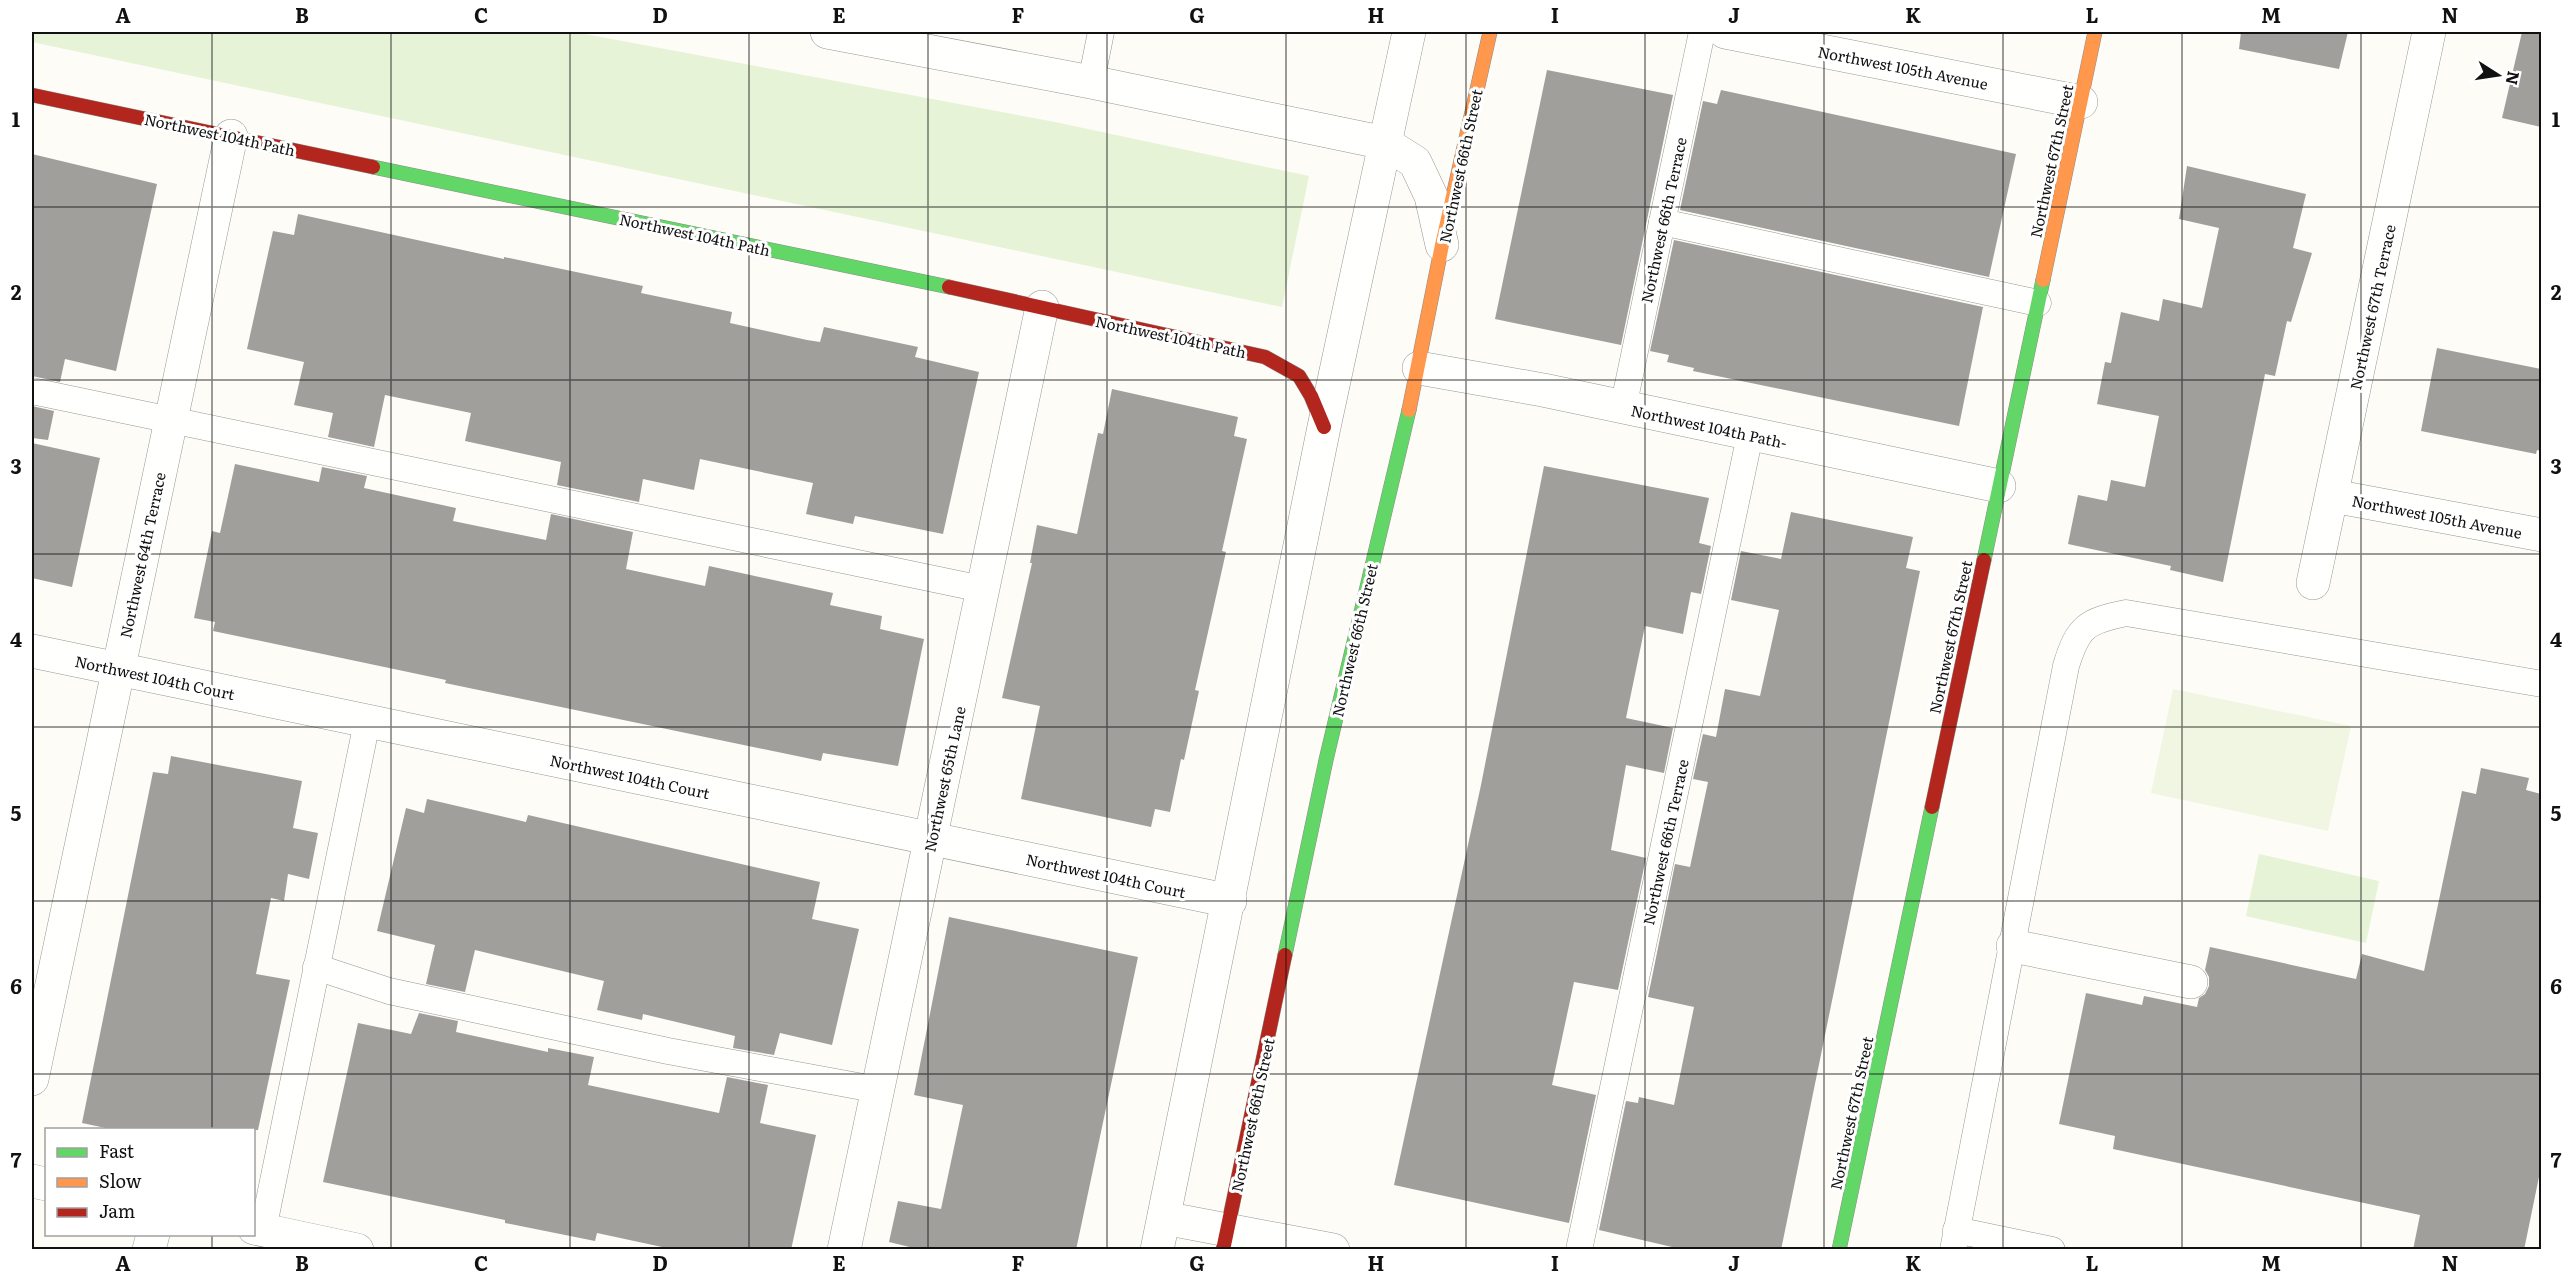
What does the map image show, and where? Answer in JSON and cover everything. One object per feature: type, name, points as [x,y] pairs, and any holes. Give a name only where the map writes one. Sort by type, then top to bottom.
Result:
[{"type":"street","points":[[827,32],[1091,82],[1385,143],[1415,162],[1431,196],[1442,245]]},
{"type":"street","points":[[1157,1250],[1230,901],[1324,427],[1409,32]]},
{"type":"street","name":"Northwest 66th Street","points":[[1225,1240],[1326,760],[1419,368],[1442,245],[1490,32]]},
{"type":"street","name":"Northwest 105th Avenue","points":[[1725,32],[2080,102]]},
{"type":"street","name":"Northwest 67th Street","points":[[1839,1250],[2096,32]]},
{"type":"street","name":"Northwest 67th Terrace","points":[[2313,583],[2429,32]]},
{"type":"street","name":"Northwest 104th Path","points":[[32,95],[1042,307],[1265,357],[1299,376],[1311,396],[1324,427]]},
{"type":"street","name":"Northwest 64th Terrace","points":[[32,1079],[231,136]]},
{"type":"street","name":"Northwest 65th Lane","points":[[844,1250],[1042,307]]},
{"type":"street","name":"Northwest 104th Path-","points":[[1419,368],[1999,486]]},
{"type":"street","name":"Northwest 105th Avenue","points":[[2333,496],[2541,535]]},
{"type":"street","name":"Northwest 104th Court","points":[[32,651],[1230,901]]},
{"type":"street","points":[[2013,946],[2191,982]]},
{"type":"street","points":[[1164,1218],[1225,1240],[1333,1250]]},
{"type":"street","points":[[258,1229],[354,1249]]},
{"type":"lane","points":[[1091,82],[1101,32]]},
{"type":"lane","name":"Northwest 66th Terrace","points":[[1623,408],[1702,32]]},
{"type":"lane","points":[[1662,222],[2038,303]]},
{"type":"lane","points":[[32,391],[982,589]]},
{"type":"lane","name":"Northwest 66th Terrace","points":[[1580,1250],[1750,435]]},
{"type":"lane","points":[[2052,1250],[1954,1240],[2066,666],[2074,640],[2095,619],[2126,613],[2541,684]]},
{"type":"lane","points":[[258,1229],[367,722]]},
{"type":"lane","points":[[316,967],[400,994],[668,1051],[879,1090]]},
{"type":"green space","points":[[32,32],[574,32],[1055,122],[1309,176],[1282,307],[32,42]]},
{"type":"green space","points":[[2173,689],[2351,726],[2328,831],[2151,793]]},
{"type":"green space","points":[[2259,854],[2379,881],[2366,943],[2246,916]]},
{"type":"building","points":[[2241,32],[2348,32],[2339,69],[2239,49]]},
{"type":"building","points":[[2522,32],[2541,32],[2541,127],[2502,118]]},
{"type":"building","points":[[1547,70],[1673,95],[1621,345],[1495,319]]},
{"type":"building","points":[[1721,90],[2016,154],[1989,277],[1680,210],[1703,101],[1717,104]]},
{"type":"building","points":[[32,154],[157,184],[116,371],[65,359],[60,382],[32,376]]},
{"type":"building","points":[[2187,166],[2306,194],[2293,248],[2312,253],[2291,322],[2287,321],[2275,376],[2265,374],[2223,582],[2170,570],[2171,566],[2068,544],[2078,495],[2107,501],[2111,480],[2145,487],[2159,416],[2097,404],[2105,362],[2111,363],[2121,312],[2159,321],[2163,299],[2202,308],[2219,228],[2179,219]]},
{"type":"building","points":[[298,214],[504,259],[504,257],[643,286],[641,293],[732,312],[730,323],[807,340],[820,342],[824,327],[918,347],[915,357],[979,372],[943,534],[855,516],[853,524],[806,514],[813,483],[700,459],[694,490],[643,479],[639,502],[557,485],[561,462],[465,441],[471,413],[385,395],[374,447],[328,437],[333,413],[294,405],[304,362],[247,349],[273,231],[294,235]]},
{"type":"building","points":[[1674,240],[1983,307],[1959,426],[1693,371],[1694,368],[1667,362],[1669,355],[1650,351]]},
{"type":"building","points":[[2437,348],[2541,369],[2541,451],[2537,450],[2536,454],[2421,431]]},
{"type":"building","points":[[1112,389],[1238,417],[1234,436],[1247,439],[1222,551],[1226,552],[1195,690],[1199,691],[1184,760],[1181,759],[1170,812],[1155,809],[1151,827],[1021,799],[1040,706],[1002,698],[1032,563],[1030,563],[1037,525],[1077,534],[1098,433],[1103,434]]},
{"type":"building","points":[[32,406],[54,411],[48,440],[32,438]]},
{"type":"building","points":[[32,443],[100,458],[72,587],[32,578]]},
{"type":"building","points":[[235,464],[319,482],[322,467],[367,476],[364,488],[456,508],[453,521],[546,540],[551,514],[633,532],[626,569],[705,586],[709,566],[833,593],[830,605],[882,616],[880,629],[924,639],[898,766],[823,753],[821,761],[445,683],[446,680],[213,631],[215,622],[194,618],[212,531],[220,533]]},
{"type":"building","points":[[1544,466],[1709,498],[1699,543],[1711,546],[1701,594],[1691,592],[1683,634],[1645,626],[1626,718],[1673,728],[1664,773],[1626,765],[1611,850],[1646,858],[1618,990],[1574,982],[1552,1085],[1596,1095],[1569,1223],[1394,1185],[1481,785]]},
{"type":"building","points":[[1791,512],[1913,537],[1906,568],[1920,571],[1781,1250],[1685,1250],[1599,1230],[1626,1101],[1638,1103],[1639,1097],[1674,1105],[1694,1007],[1648,997],[1675,864],[1690,867],[1708,782],[1693,779],[1703,734],[1716,737],[1725,689],[1760,696],[1779,610],[1731,600],[1741,551],[1781,559]]},
{"type":"building","points":[[171,756],[302,781],[293,828],[318,833],[309,879],[288,874],[284,901],[271,898],[256,974],[290,980],[258,1130],[255,1128],[106,1128],[82,1123],[153,772],[168,774]]},
{"type":"building","points":[[2481,768],[2529,778],[2526,790],[2541,794],[2541,1167],[2524,1250],[2413,1250],[2420,1215],[2113,1149],[2115,1136],[2059,1124],[2086,993],[2142,1005],[2144,996],[2197,1007],[2199,998],[2205,994],[2209,986],[2209,977],[2205,970],[2210,947],[2356,979],[2362,954],[2424,971],[2462,791],[2476,794]]},
{"type":"building","points":[[427,799],[526,822],[528,815],[820,882],[812,919],[859,929],[832,1045],[780,1033],[774,1055],[733,1048],[735,1036],[643,1014],[642,1020],[597,1010],[604,981],[475,950],[465,992],[426,984],[435,945],[377,931],[406,808],[424,813]]},
{"type":"building","points":[[949,917],[1138,957],[1076,1250],[922,1250],[889,1242],[898,1201],[941,1209],[963,1105],[914,1095]]},
{"type":"building","points":[[419,1013],[458,1021],[456,1032],[548,1052],[548,1048],[594,1057],[588,1085],[719,1113],[727,1077],[768,1085],[760,1123],[816,1135],[791,1250],[676,1250],[597,1233],[595,1241],[323,1182],[358,1023],[411,1034]]},
{"type":"traffic: fast","points":[[373,167],[949,287]]},
{"type":"traffic: fast","points":[[1984,560],[2043,280]]},
{"type":"traffic: fast","points":[[1285,955],[1326,760],[1409,410]]},
{"type":"traffic: fast","points":[[1839,1250],[1932,807]]},
{"type":"traffic: slow","points":[[1409,410],[1442,245],[1490,32]]},
{"type":"traffic: slow","points":[[2043,280],[2095,32]]},
{"type":"traffic: jam","points":[[32,95],[373,167]]},
{"type":"traffic: jam","points":[[949,287],[1265,357],[1299,376],[1311,396],[1324,427]]},
{"type":"traffic: jam","points":[[1932,807],[1984,560]]},
{"type":"traffic: jam","points":[[1223,1250],[1285,955]]}]
